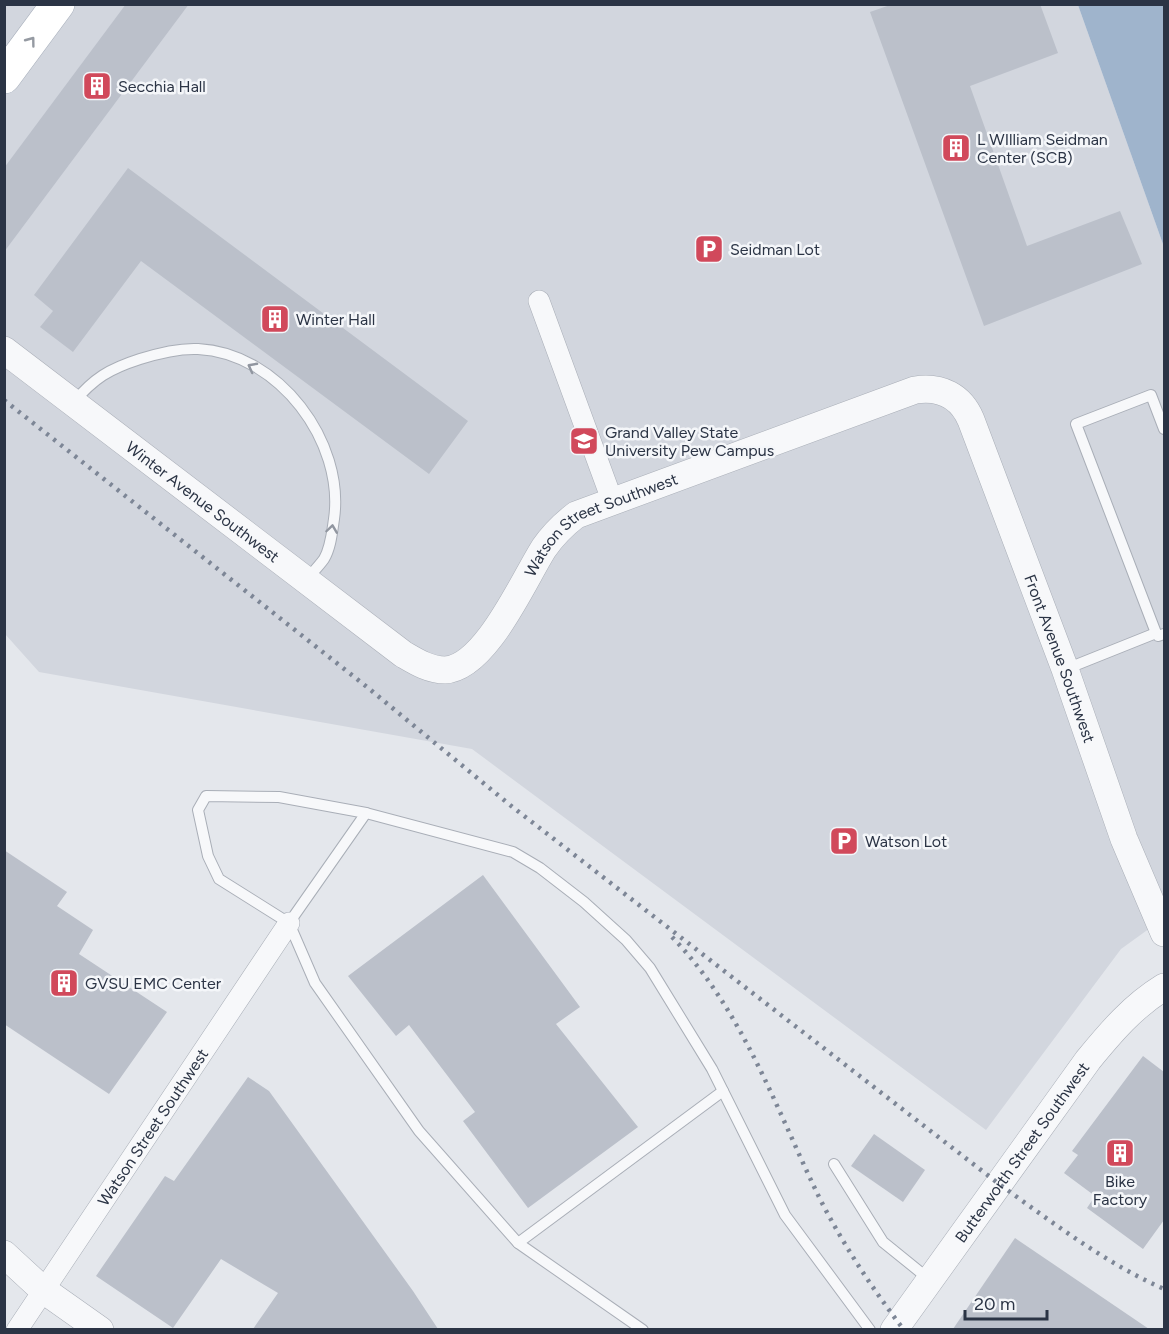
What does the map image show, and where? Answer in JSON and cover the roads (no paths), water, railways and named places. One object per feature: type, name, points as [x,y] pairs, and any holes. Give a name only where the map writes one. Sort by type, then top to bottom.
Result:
[{"type":"main road","points":[[4,76],[58,4]]},
{"type":"street","points":[[539,301],[612,500]]},
{"type":"street","name":"Winter Avenue Southwest","points":[[4,350],[403,654]]},
{"type":"street","name":"Watson Street Southwest","points":[[403,654],[420,664],[447,670],[460,666],[474,655],[495,630],[555,533],[576,515],[915,390],[929,388],[945,391]]},
{"type":"street","name":"Front Avenue Southwest","points":[[945,391],[967,410],[1065,669],[1124,839],[1164,933]]},
{"type":"street","name":"Watson Street Southwest","points":[[17,1329],[289,923]]},
{"type":"street","name":"Butterworth Street Southwest","points":[[894,1329],[1095,1052],[1130,1013],[1145,999],[1164,987]]},
{"type":"street","points":[[4,1254],[42,1289],[100,1329]]},
{"type":"lane","points":[[73,403],[91,381],[116,366],[164,351],[199,349],[228,355],[255,367],[285,390],[308,416],[329,454],[336,485],[330,544],[324,558],[306,580]]},
{"type":"lane","points":[[1065,669],[1160,633],[1076,424],[1151,395],[1164,429]]},
{"type":"lane","points":[[643,1329],[518,1243],[419,1131],[315,982],[289,923],[219,879],[208,856],[198,810],[206,796],[279,797],[366,813],[513,852],[540,868],[575,895],[626,940],[650,968],[723,1091],[785,1215],[870,1329]]},
{"type":"lane","points":[[289,923],[366,813]]},
{"type":"lane","points":[[518,1243],[723,1091]]},
{"type":"lane","points":[[834,1164],[883,1242],[931,1280]]},
{"type":"water","points":[[1078,5],[1164,5],[1164,247]]},
{"type":"railway","points":[[4,400],[367,687],[510,805],[999,1184],[1100,1254],[1164,1289]]},
{"type":"railway","points":[[672,937],[719,996],[738,1028],[773,1096],[829,1216],[859,1266],[904,1330]]},
{"type":"place","name":"Secchia Hall","points":[[97,86]]},
{"type":"place","name":"L WIlliam Seidman Center (SCB)","points":[[956,148]]},
{"type":"place","name":"Seidman Lot","points":[[709,249]]},
{"type":"place","name":"Winter Hall","points":[[275,319]]},
{"type":"place","name":"Grand Valley State University Pew Campus","points":[[584,441]]},
{"type":"place","name":"Watson Lot","points":[[844,841]]},
{"type":"place","name":"GVSU EMC Center","points":[[64,983]]},
{"type":"place","name":"Bike Factory","points":[[1120,1153]]}]
